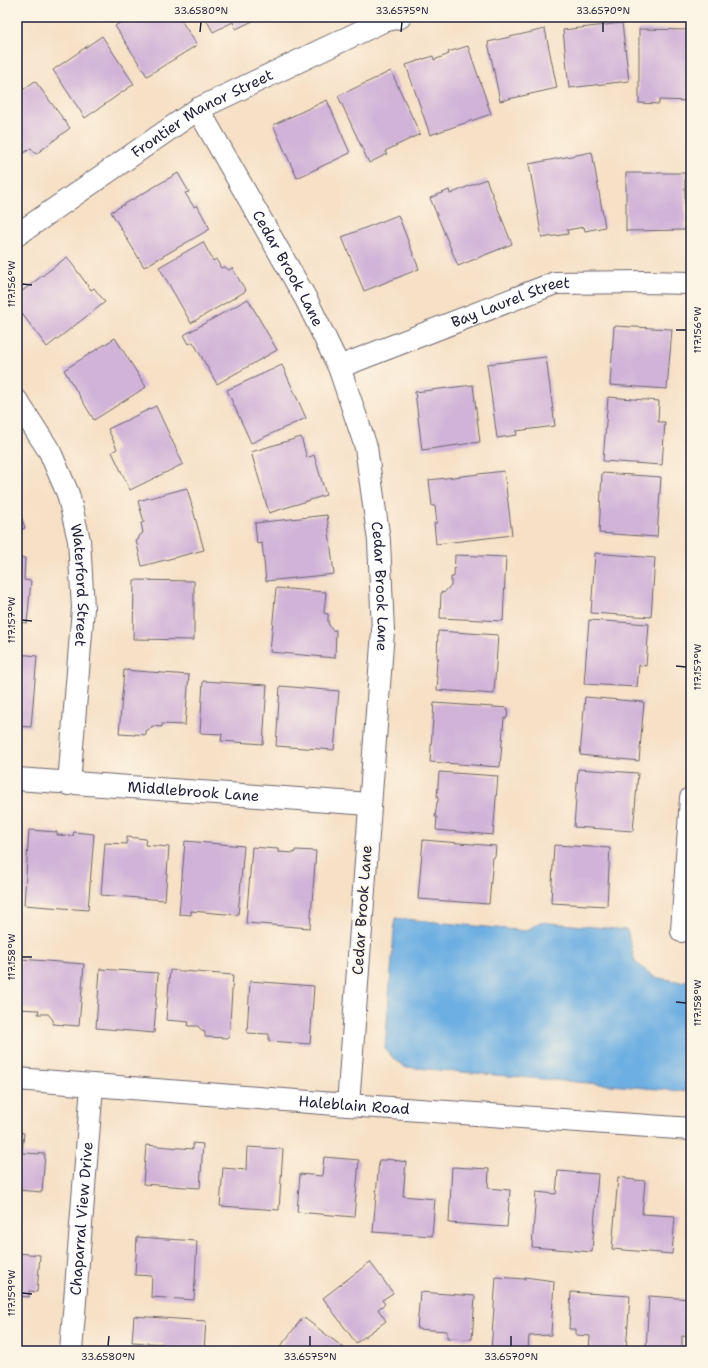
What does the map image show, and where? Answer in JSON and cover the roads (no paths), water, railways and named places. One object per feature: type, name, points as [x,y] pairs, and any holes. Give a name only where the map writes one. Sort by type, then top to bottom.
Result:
[{"type":"street","name":"Frontier Manor Street","points":[[17,235],[198,109],[382,21],[400,17]]},
{"type":"street","name":"Cedar Brook Lane","points":[[198,109],[306,299],[339,367],[366,447],[379,541],[382,631],[348,1105]]},
{"type":"street","name":"Bay Laurel Street","points":[[339,367],[554,283],[691,283]]},
{"type":"street","name":"Waterford Street","points":[[17,401],[50,452],[68,494],[79,540],[83,608],[69,784]]},
{"type":"street","name":"Middlebrook Lane","points":[[17,779],[69,784],[370,804]]},
{"type":"street","points":[[682,930],[691,798]]},
{"type":"street","name":"Haleblain Road","points":[[17,1079],[348,1105],[691,1129]]},
{"type":"street","name":"Chaparral View Drive","points":[[71,1351],[92,1086]]},
{"type":"water","points":[[395,918],[526,931],[540,922],[627,930],[635,962],[654,977],[681,982],[691,979],[691,1092],[404,1067],[385,1050]]}]
